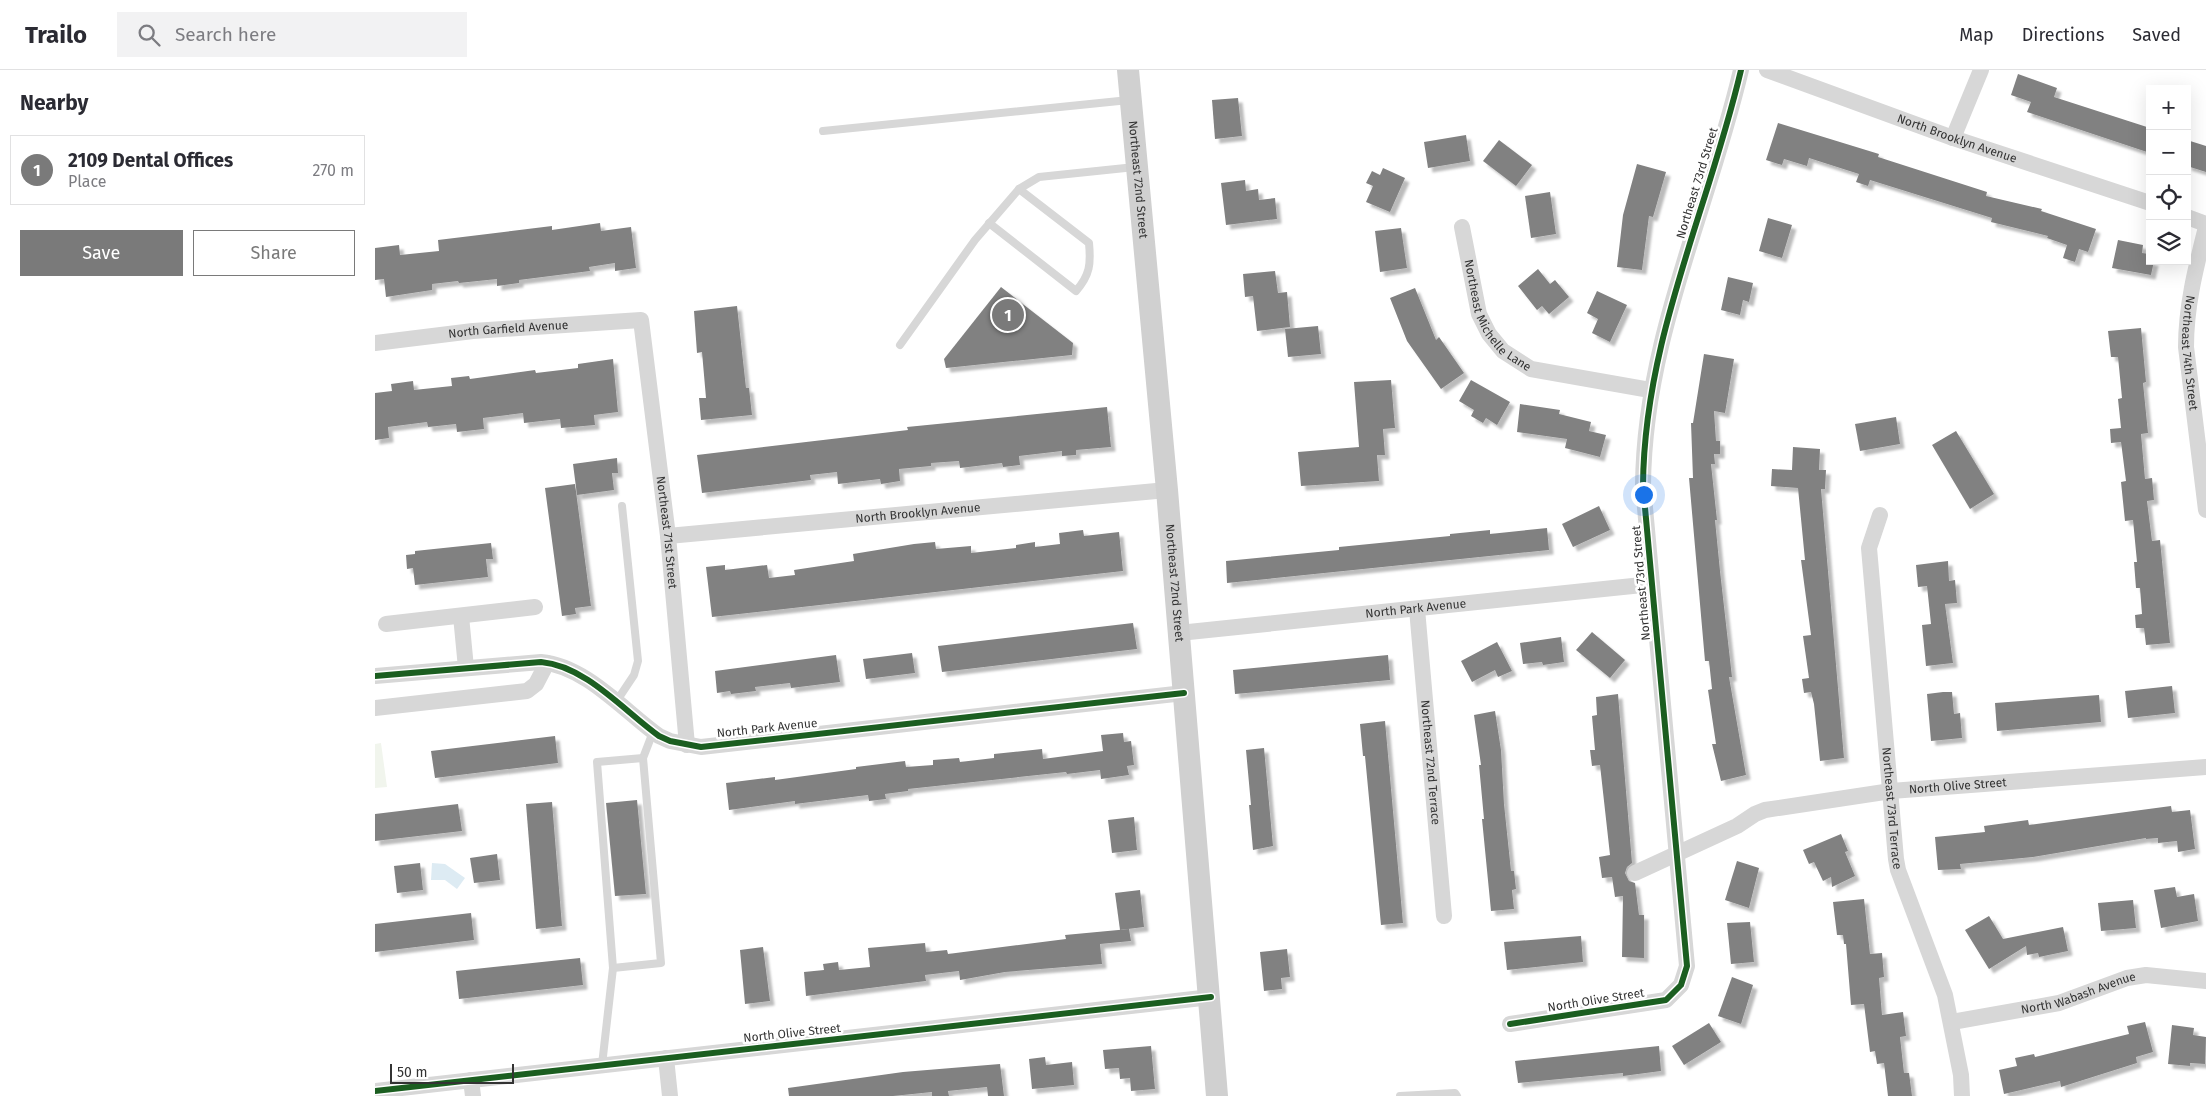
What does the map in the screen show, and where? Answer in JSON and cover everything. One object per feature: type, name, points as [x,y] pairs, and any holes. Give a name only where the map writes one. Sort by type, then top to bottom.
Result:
[{"type":"main road","name":"Northeast 72nd Street","points":[[1129,70],[1211,997],[1217,1096]]},
{"type":"street","name":"Northeast 73rd Street","points":[[1681,985],[1687,966],[1643,486],[1645,425],[1657,356],[1699,208],[1732,109],[1741,70]]},
{"type":"street","name":"North Brooklyn Avenue","points":[[1767,70],[1953,138],[2146,202]]},
{"type":"street","points":[[1953,138],[1981,70]]},
{"type":"street","points":[[2191,219],[2206,225]]},
{"type":"street","name":"Northeast 74th Street","points":[[2206,225],[2190,293],[2185,346],[2206,510]]},
{"type":"street","name":"Northeast Michelle Lane","points":[[1462,226],[1479,314],[1489,334],[1503,351],[1531,369],[1650,390]]},
{"type":"street","name":"North Garfield Avenue","points":[[375,343],[473,331],[641,320]]},
{"type":"street","name":"Northeast 71st Street","points":[[641,320],[668,536],[687,745]]},
{"type":"street","name":"North Brooklyn Avenue","points":[[668,536],[1167,490]]},
{"type":"street","name":"Northeast 73rd Terrace","points":[[1880,515],[1869,548],[1898,870],[1945,994],[1961,1074],[1962,1096]]},
{"type":"street","name":"North Park Avenue","points":[[1179,634],[1652,584]]},
{"type":"street","points":[[386,624],[535,607]]},
{"type":"street","name":"Northeast 72nd Terrace","points":[[1417,609],[1444,916]]},
{"type":"street","points":[[461,616],[466,668]]},
{"type":"street","points":[[375,708],[527,691],[536,684],[547,663]]},
{"type":"street","name":"North Park Avenue","points":[[375,676],[547,663],[564,666],[616,702],[653,732],[670,741],[701,746],[1184,693]]},
{"type":"street","name":"North Olive Street","points":[[1635,873],[1737,826],[1746,819],[1765,810],[1891,791],[2206,767]]},
{"type":"street","name":"North Wabash Avenue","points":[[1952,1022],[2059,1002],[2127,978],[2146,975],[2206,981]]},
{"type":"street","name":"North Olive Street","points":[[1510,1024],[1666,1000],[1681,985]]},
{"type":"street","name":"North Olive Street","points":[[375,1091],[472,1088],[602,1065],[1211,997]]},
{"type":"street","points":[[666,1058],[670,1096]]},
{"type":"lane","points":[[823,131],[1131,100]]},
{"type":"lane","points":[[900,345],[989,222],[1019,189],[1039,178],[1137,167]]},
{"type":"lane","points":[[989,222],[1076,291],[1086,279],[1091,259],[1089,243],[1019,189]]},
{"type":"lane","points":[[616,702],[634,675],[638,661],[622,506]]},
{"type":"lane","points":[[613,968],[661,964],[643,758],[653,732]]},
{"type":"lane","points":[[602,1065],[613,968],[597,762],[643,758]]},
{"type":"lane","points":[[1400,1096],[1455,1093],[1457,1096]]},
{"type":"shaded area","points":[[381,743],[387,787],[375,788],[375,744]]},
{"type":"shaded area","points":[[432,863],[445,864],[465,878],[457,889],[445,880],[431,880]]},
{"type":"building","points":[[2018,74],[2057,88],[2054,97],[2146,127],[2146,152],[2027,112],[2031,102],[2011,95]]},
{"type":"building","points":[[1238,98],[1242,136],[1215,139],[1212,100]]},
{"type":"building","points":[[1778,123],[1879,154],[1878,157],[1987,192],[1986,196],[2042,209],[2041,211],[2096,229],[2088,252],[2079,249],[2075,262],[2063,258],[2067,245],[2047,238],[2048,236],[1991,222],[1992,218],[1870,180],[1868,186],[1856,182],[1859,174],[1809,158],[1807,166],[1784,159],[1782,165],[1766,160]]},
{"type":"building","points":[[1466,135],[1470,161],[1428,168],[1424,142]]},
{"type":"building","points":[[1499,140],[1532,165],[1516,186],[1483,161]]},
{"type":"building","points":[[2191,141],[2206,146],[2206,172],[2191,167]]},
{"type":"building","points":[[1637,164],[1666,172],[1653,217],[1649,216],[1642,270],[1617,267],[1623,215]]},
{"type":"building","points":[[1383,168],[1405,178],[1390,212],[1366,202],[1373,186],[1366,183],[1372,171],[1380,175]]},
{"type":"building","points":[[1245,180],[1246,191],[1258,189],[1259,200],[1275,198],[1277,219],[1226,225],[1221,183]]},
{"type":"building","points":[[1550,192],[1556,234],[1531,238],[1525,196]]},
{"type":"building","points":[[1768,218],[1792,225],[1782,258],[1759,251]]},
{"type":"building","points":[[600,223],[601,231],[631,227],[636,268],[615,271],[615,263],[589,267],[590,271],[519,280],[519,283],[497,286],[497,279],[432,284],[432,290],[386,297],[384,279],[375,280],[375,248],[399,245],[400,255],[439,251],[438,240],[552,226],[552,230]]},
{"type":"building","points":[[1401,228],[1407,268],[1380,272],[1375,231]]},
{"type":"building","points":[[2118,240],[2143,245],[2142,253],[2146,254],[2146,265],[2153,265],[2151,275],[2112,268]]},
{"type":"building","points":[[1538,269],[1550,284],[1555,280],[1569,297],[1549,314],[1542,306],[1537,310],[1518,286]]},
{"type":"building","points":[[1275,271],[1278,293],[1287,292],[1290,327],[1257,331],[1253,296],[1245,297],[1243,274]]},
{"type":"building","points":[[1728,277],[1753,283],[1749,302],[1743,300],[1740,315],[1721,310]]},
{"type":"building","points":[[1001,287],[1073,343],[1072,355],[946,368],[944,359]]},
{"type":"building","points":[[1415,288],[1436,340],[1439,337],[1464,373],[1441,389],[1407,341],[1390,298]]},
{"type":"building","points":[[1597,291],[1627,305],[1610,342],[1592,333],[1598,319],[1587,313]]},
{"type":"building","points":[[737,306],[746,388],[749,388],[752,415],[701,420],[699,398],[706,398],[702,352],[697,353],[694,311]]},
{"type":"building","points":[[1318,326],[1321,354],[1288,357],[1285,329]]},
{"type":"building","points":[[2141,328],[2146,382],[2143,383],[2148,433],[2141,434],[2145,479],[2152,478],[2154,500],[2147,501],[2152,541],[2160,540],[2170,643],[2146,645],[2144,628],[2136,628],[2135,615],[2142,614],[2140,588],[2136,588],[2134,562],[2137,562],[2133,520],[2125,521],[2121,482],[2126,481],[2121,442],[2111,443],[2110,429],[2121,428],[2118,399],[2122,398],[2118,357],[2111,357],[2108,331]]},
{"type":"building","points":[[1704,354],[1734,359],[1725,413],[1714,411],[1716,441],[1720,441],[1720,454],[1714,454],[1715,464],[1711,464],[1720,571],[1732,677],[1729,677],[1746,775],[1721,781],[1712,744],[1716,744],[1708,690],[1712,689],[1709,661],[1705,661],[1689,478],[1693,478],[1691,423],[1693,423]]},
{"type":"building","points":[[613,359],[618,412],[594,415],[595,425],[561,428],[560,419],[524,423],[523,413],[483,418],[484,429],[457,432],[456,424],[428,427],[427,422],[388,427],[389,438],[375,440],[375,393],[392,391],[391,384],[413,381],[414,390],[452,386],[451,378],[469,376],[470,379],[535,370],[536,373],[578,368],[578,364]]},
{"type":"building","points":[[1391,380],[1395,428],[1383,429],[1385,455],[1377,455],[1379,481],[1301,486],[1298,452],[1359,447],[1354,382]]},
{"type":"building","points":[[1471,380],[1510,402],[1497,425],[1486,418],[1483,423],[1471,416],[1474,410],[1459,401]]},
{"type":"building","points":[[1520,404],[1560,410],[1559,414],[1591,422],[1589,431],[1606,435],[1600,457],[1565,448],[1567,439],[1517,432]]},
{"type":"building","points":[[1107,407],[1111,447],[1076,450],[1076,455],[1062,456],[1062,451],[1019,456],[1020,465],[1003,467],[1002,463],[960,468],[959,461],[931,463],[931,466],[899,469],[900,481],[881,484],[880,479],[838,484],[837,472],[810,475],[811,480],[702,493],[697,455],[908,430],[907,427]]},
{"type":"building","points":[[1896,417],[1900,444],[1860,451],[1855,424]]},
{"type":"building","points":[[1956,431],[1994,494],[1970,509],[1932,445]]},
{"type":"building","points":[[1793,447],[1820,449],[1819,470],[1826,470],[1825,489],[1821,489],[1844,758],[1820,761],[1814,704],[1811,692],[1804,693],[1802,679],[1809,678],[1803,636],[1811,635],[1801,560],[1805,560],[1798,488],[1771,486],[1772,469],[1792,470]]},
{"type":"building","points":[[617,458],[618,473],[612,473],[614,490],[577,495],[573,464]]},
{"type":"building","points":[[575,484],[591,606],[575,608],[576,614],[562,616],[545,488]]},
{"type":"building","points":[[1599,506],[1610,530],[1573,547],[1562,524]]},
{"type":"building","points":[[1547,528],[1549,550],[1227,583],[1226,561],[1339,550],[1339,547],[1450,536],[1450,534],[1490,530],[1490,534]]},
{"type":"building","points":[[1083,530],[1084,536],[1119,532],[1123,571],[712,617],[706,567],[725,565],[725,570],[767,565],[769,578],[795,575],[794,570],[854,561],[853,554],[914,544],[935,542],[936,549],[971,546],[971,553],[1016,548],[1016,545],[1035,542],[1035,547],[1060,544],[1059,533]]},
{"type":"building","points":[[491,543],[493,559],[486,559],[488,577],[415,585],[413,568],[407,569],[406,555],[415,554],[415,551]]},
{"type":"building","points":[[1948,561],[1949,581],[1955,580],[1957,603],[1945,604],[1953,663],[1926,666],[1922,625],[1931,624],[1927,586],[1918,587],[1916,565]]},
{"type":"building","points":[[1133,623],[1137,649],[942,672],[938,646]]},
{"type":"building","points":[[1592,632],[1625,660],[1610,678],[1576,650]]},
{"type":"building","points":[[1561,637],[1564,662],[1543,665],[1542,662],[1523,664],[1520,643]]},
{"type":"building","points":[[1497,642],[1512,671],[1498,677],[1495,670],[1472,682],[1461,661]]},
{"type":"building","points":[[912,653],[915,673],[866,679],[863,659]]},
{"type":"building","points":[[836,655],[840,682],[791,688],[790,683],[755,687],[756,691],[731,694],[730,691],[717,693],[715,671]]},
{"type":"building","points":[[1388,655],[1390,680],[1235,694],[1233,670]]},
{"type":"building","points":[[2172,686],[2175,713],[2128,718],[2125,691]]},
{"type":"building","points":[[1952,692],[1954,714],[1960,713],[1962,738],[1931,741],[1927,694]]},
{"type":"building","points":[[1618,694],[1632,863],[1627,867],[1625,873],[1629,881],[1635,883],[1639,915],[1644,915],[1644,958],[1622,957],[1623,896],[1615,897],[1612,877],[1602,878],[1599,857],[1610,855],[1600,765],[1592,766],[1590,750],[1595,750],[1592,716],[1597,715],[1596,697]]},
{"type":"building","points":[[2099,695],[2101,722],[1997,731],[1995,703]]},
{"type":"building","points":[[1495,711],[1501,750],[1511,871],[1514,871],[1516,889],[1512,890],[1514,909],[1491,911],[1482,819],[1484,819],[1479,765],[1481,765],[1474,715]]},
{"type":"building","points":[[1385,721],[1403,923],[1381,925],[1365,756],[1363,756],[1360,724]]},
{"type":"building","points":[[1123,733],[1124,742],[1131,741],[1134,765],[1127,766],[1129,775],[1101,779],[1100,770],[1067,774],[1066,772],[908,789],[908,791],[885,794],[886,799],[869,801],[868,795],[795,804],[795,801],[729,810],[726,783],[775,777],[775,780],[905,761],[906,767],[933,765],[933,760],[959,758],[960,762],[994,758],[994,754],[1042,749],[1043,759],[1103,751],[1101,735]]},
{"type":"building","points":[[555,736],[558,763],[435,778],[431,751]]},
{"type":"building","points":[[1264,748],[1273,846],[1253,850],[1246,750]]},
{"type":"building","points":[[637,800],[646,894],[615,896],[606,803]]},
{"type":"building","points":[[552,802],[562,926],[536,929],[526,804]]},
{"type":"building","points":[[458,804],[462,831],[375,841],[375,814]]},
{"type":"building","points":[[2171,806],[2172,812],[2190,810],[2195,849],[2178,852],[2177,841],[2158,843],[2158,838],[2146,838],[2033,857],[1960,864],[1961,869],[1938,870],[1935,837],[1985,832],[1984,826],[2028,820],[2029,825]]},
{"type":"building","points":[[1134,817],[1137,850],[1112,853],[1108,820]]},
{"type":"building","points":[[1841,834],[1848,851],[1845,852],[1855,876],[1832,887],[1831,877],[1823,881],[1814,862],[1809,864],[1803,850]]},
{"type":"building","points":[[497,854],[500,880],[474,883],[470,858]]},
{"type":"building","points":[[1737,861],[1759,868],[1749,908],[1725,900]]},
{"type":"building","points":[[420,863],[423,890],[397,893],[394,866]]},
{"type":"building","points":[[2175,887],[2177,897],[2194,894],[2198,921],[2161,928],[2154,890]]},
{"type":"building","points":[[1140,890],[1144,927],[1120,930],[1115,893]]},
{"type":"building","points":[[1864,899],[1870,954],[1882,953],[1884,977],[1879,978],[1882,1015],[1903,1012],[1906,1036],[1900,1037],[1904,1073],[1909,1073],[1912,1096],[1888,1096],[1884,1063],[1877,1064],[1875,1051],[1870,1052],[1864,1004],[1851,1005],[1846,944],[1844,944],[1843,935],[1837,935],[1833,902]]},
{"type":"building","points":[[2133,900],[2136,928],[2101,931],[2098,903]]},
{"type":"building","points":[[471,913],[474,940],[375,952],[375,924]]},
{"type":"building","points":[[1989,916],[2003,939],[2063,927],[2068,951],[2039,957],[2038,953],[2027,955],[2026,946],[1989,969],[1965,930]]},
{"type":"building","points":[[1750,922],[1754,962],[1731,964],[1727,923]]},
{"type":"building","points":[[1129,929],[1131,941],[1100,944],[1102,964],[1005,972],[960,980],[959,971],[925,975],[926,981],[806,996],[804,972],[824,970],[823,964],[838,962],[839,970],[870,967],[868,948],[925,943],[926,952],[947,950],[948,954],[1066,939],[1065,935]]},
{"type":"building","points":[[1581,936],[1583,962],[1507,970],[1504,942]]},
{"type":"building","points":[[763,947],[770,1001],[745,1004],[740,950]]},
{"type":"building","points":[[1287,949],[1290,977],[1281,978],[1282,989],[1264,991],[1260,952]]},
{"type":"building","points":[[580,958],[583,985],[459,999],[456,971]]},
{"type":"building","points":[[1732,977],[1753,985],[1741,1024],[1718,1016]]},
{"type":"building","points":[[2145,1022],[2153,1052],[2136,1057],[2137,1063],[2061,1087],[2060,1081],[2004,1094],[1999,1070],[2017,1066],[2015,1058],[2034,1054],[2035,1057],[2129,1034],[2127,1026]]},
{"type":"building","points":[[1709,1023],[1721,1042],[1684,1065],[1672,1046]]},
{"type":"building","points":[[2172,1025],[2194,1028],[2193,1035],[2206,1037],[2205,1064],[2190,1063],[2190,1066],[2168,1064]]},
{"type":"building","points":[[1151,1046],[1155,1089],[1131,1091],[1130,1078],[1120,1079],[1119,1068],[1105,1069],[1103,1050]]},
{"type":"building","points":[[1659,1046],[1661,1071],[1623,1076],[1623,1073],[1518,1083],[1515,1061]]},
{"type":"building","points":[[1045,1057],[1046,1065],[1072,1062],[1074,1085],[1032,1089],[1029,1059]]},
{"type":"building","points":[[1000,1064],[1004,1096],[988,1096],[987,1087],[948,1091],[949,1096],[932,1096],[932,1092],[893,1096],[789,1096],[788,1088],[903,1072]]},
{"type":"cycle path","points":[[1510,1024],[1666,1000],[1681,985],[1687,966],[1643,486],[1646,432],[1654,379],[1666,327],[1741,70]]},
{"type":"cycle path","points":[[375,676],[541,662],[558,665],[604,691],[659,736],[670,741],[701,747],[1184,693]]},
{"type":"cycle path","points":[[375,1091],[1211,997]]},
{"type":"place","name":"2109 Dental Offices","points":[[1008,315]]}]
